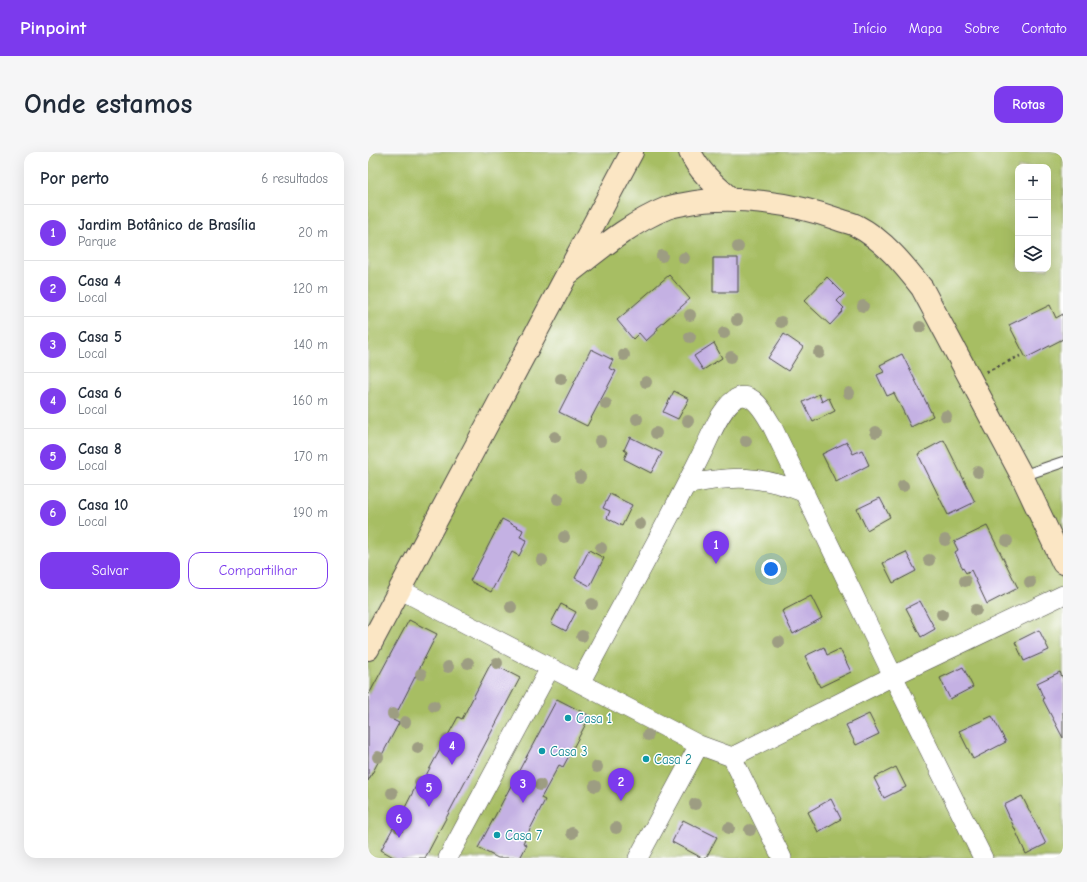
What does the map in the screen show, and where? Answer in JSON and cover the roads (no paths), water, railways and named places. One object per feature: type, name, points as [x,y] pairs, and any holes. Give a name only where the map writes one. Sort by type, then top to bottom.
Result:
[{"type":"street","points":[[368,649],[632,152]]},
{"type":"street","points":[[690,152],[694,161],[710,181],[731,199]]},
{"type":"street","points":[[568,273],[615,237],[642,219],[668,207],[703,200],[731,199],[788,206],[823,213],[856,225],[879,240],[901,262],[922,288],[1022,476],[1063,563]]},
{"type":"street","points":[[580,684],[722,414],[734,400],[740,397],[747,397],[755,402],[771,424],[983,858]]},
{"type":"street","points":[[686,485],[710,480],[739,477],[758,478],[786,485],[805,493]]},
{"type":"street","points":[[400,589],[699,745],[732,757],[782,858]]},
{"type":"street","points":[[732,757],[893,676],[1063,595]]},
{"type":"street","points":[[448,858],[550,668]]},
{"type":"street","points":[[638,858],[699,745]]},
{"type":"lane","points":[[1022,476],[1063,462]]},
{"type":"place","name":"Jardim Botânico de Brasília","points":[[716,564]]},
{"type":"place","name":"Casa 1","points":[[568,718]]},
{"type":"place","name":"Casa 3","points":[[542,751]]},
{"type":"place","name":"Casa 2","points":[[646,759]]},
{"type":"place","name":"Casa 6","points":[[452,765]]},
{"type":"place","name":"Casa 4","points":[[621,801]]},
{"type":"place","name":"Casa 5","points":[[523,803]]},
{"type":"place","name":"Casa 8","points":[[429,807]]},
{"type":"place","name":"Casa 7","points":[[497,835]]},
{"type":"place","name":"Casa 10","points":[[399,838]]}]
